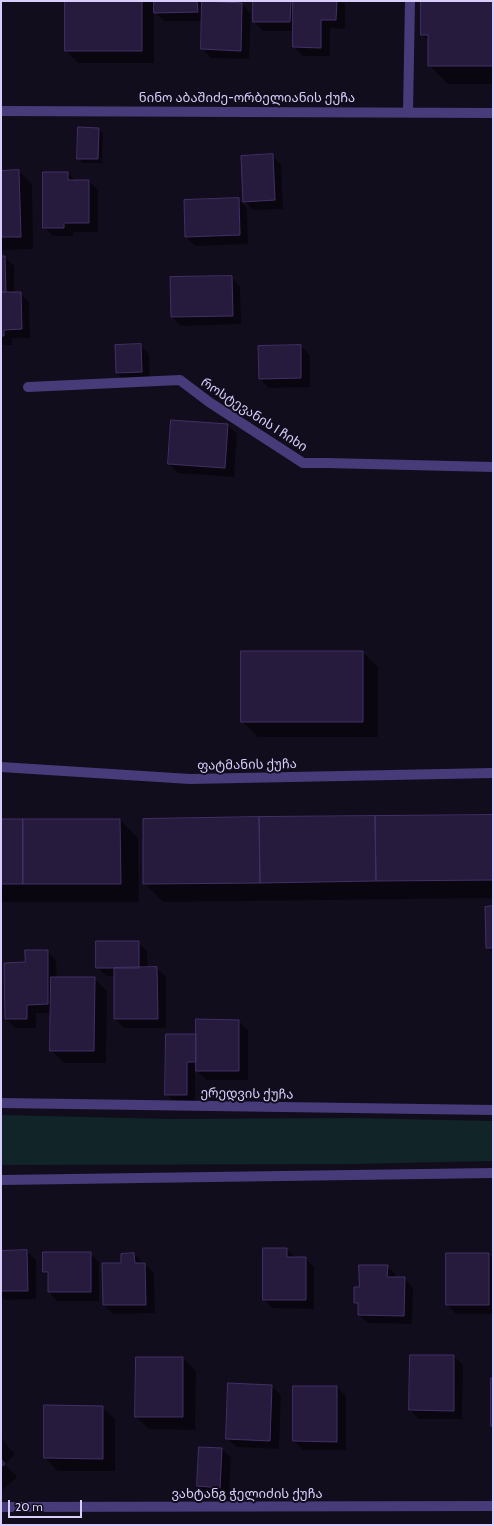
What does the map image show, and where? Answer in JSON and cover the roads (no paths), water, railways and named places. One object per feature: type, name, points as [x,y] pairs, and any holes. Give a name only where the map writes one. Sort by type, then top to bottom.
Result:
[{"type":"street","points":[[408,112],[410,1]]},
{"type":"street","name":"ნინო აბაშიძე-ორბელიანის ქუჩა","points":[[1,110],[493,113]]},
{"type":"street","name":"როსტევანის I ჩიხი","points":[[28,387],[180,380],[209,402],[303,463],[493,467]]},
{"type":"street","name":"ფატმანის ქუჩა","points":[[1,767],[190,779],[493,773]]},
{"type":"street","name":"ერედვის ქუჩა","points":[[1,1103],[493,1110]]},
{"type":"street","points":[[1,1180],[493,1173]]},
{"type":"street","name":"ვახტანგ ჭელიძის ქუჩა","points":[[1,1507],[493,1506]]}]
